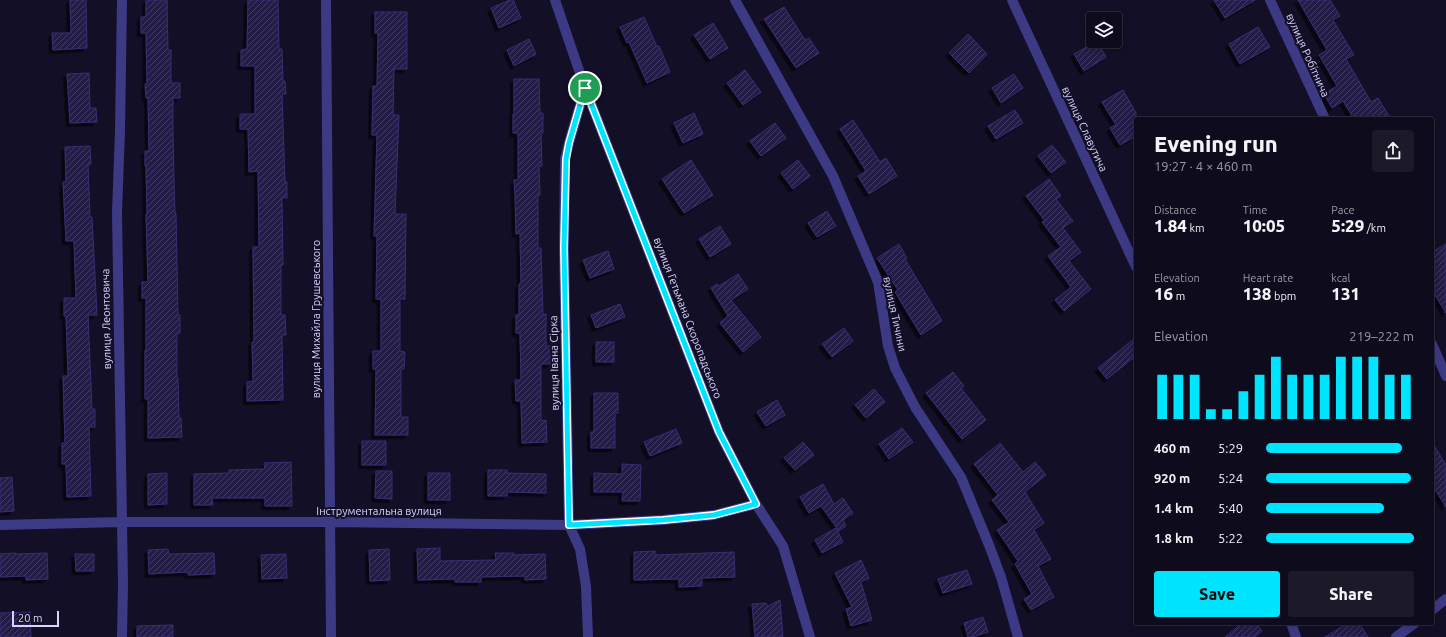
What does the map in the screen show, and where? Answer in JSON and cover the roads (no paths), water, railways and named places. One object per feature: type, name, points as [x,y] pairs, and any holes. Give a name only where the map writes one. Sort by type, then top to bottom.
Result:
[{"type":"street","name":"вулиця Леонтовича","points":[[122,0],[117,212],[122,522],[122,637]]},
{"type":"street","name":"вулиця Михайла Грушевського","points":[[326,0],[331,637]]},
{"type":"street","name":"вулиця Гетьмана Скоропадського","points":[[555,0],[585,88],[719,432],[756,504],[783,546],[810,637]]},
{"type":"street","name":"вулиця Тичини","points":[[735,0],[833,176],[878,282],[888,346],[895,368],[915,407],[961,478],[1001,577],[1018,637]]},
{"type":"street","name":"вулиця Славутича","points":[[1012,0],[1134,264]]},
{"type":"street","name":"вулиця Робітнича","points":[[1270,0],[1324,117]]},
{"type":"street","name":"вулиця Івана Сірка","points":[[585,88],[569,143],[566,159],[564,248],[569,525],[580,549],[586,586],[588,637]]},
{"type":"street","points":[[1434,349],[1446,376]]},
{"type":"street","name":"Інструментальна вулиця","points":[[0,525],[122,522],[330,522],[569,525],[663,520],[714,515],[756,504]]},
{"type":"street","points":[[1434,609],[1446,600]]},
{"type":"street","points":[[1292,625],[1296,637]]},
{"type":"street","points":[[1396,637],[1412,625]]}]
